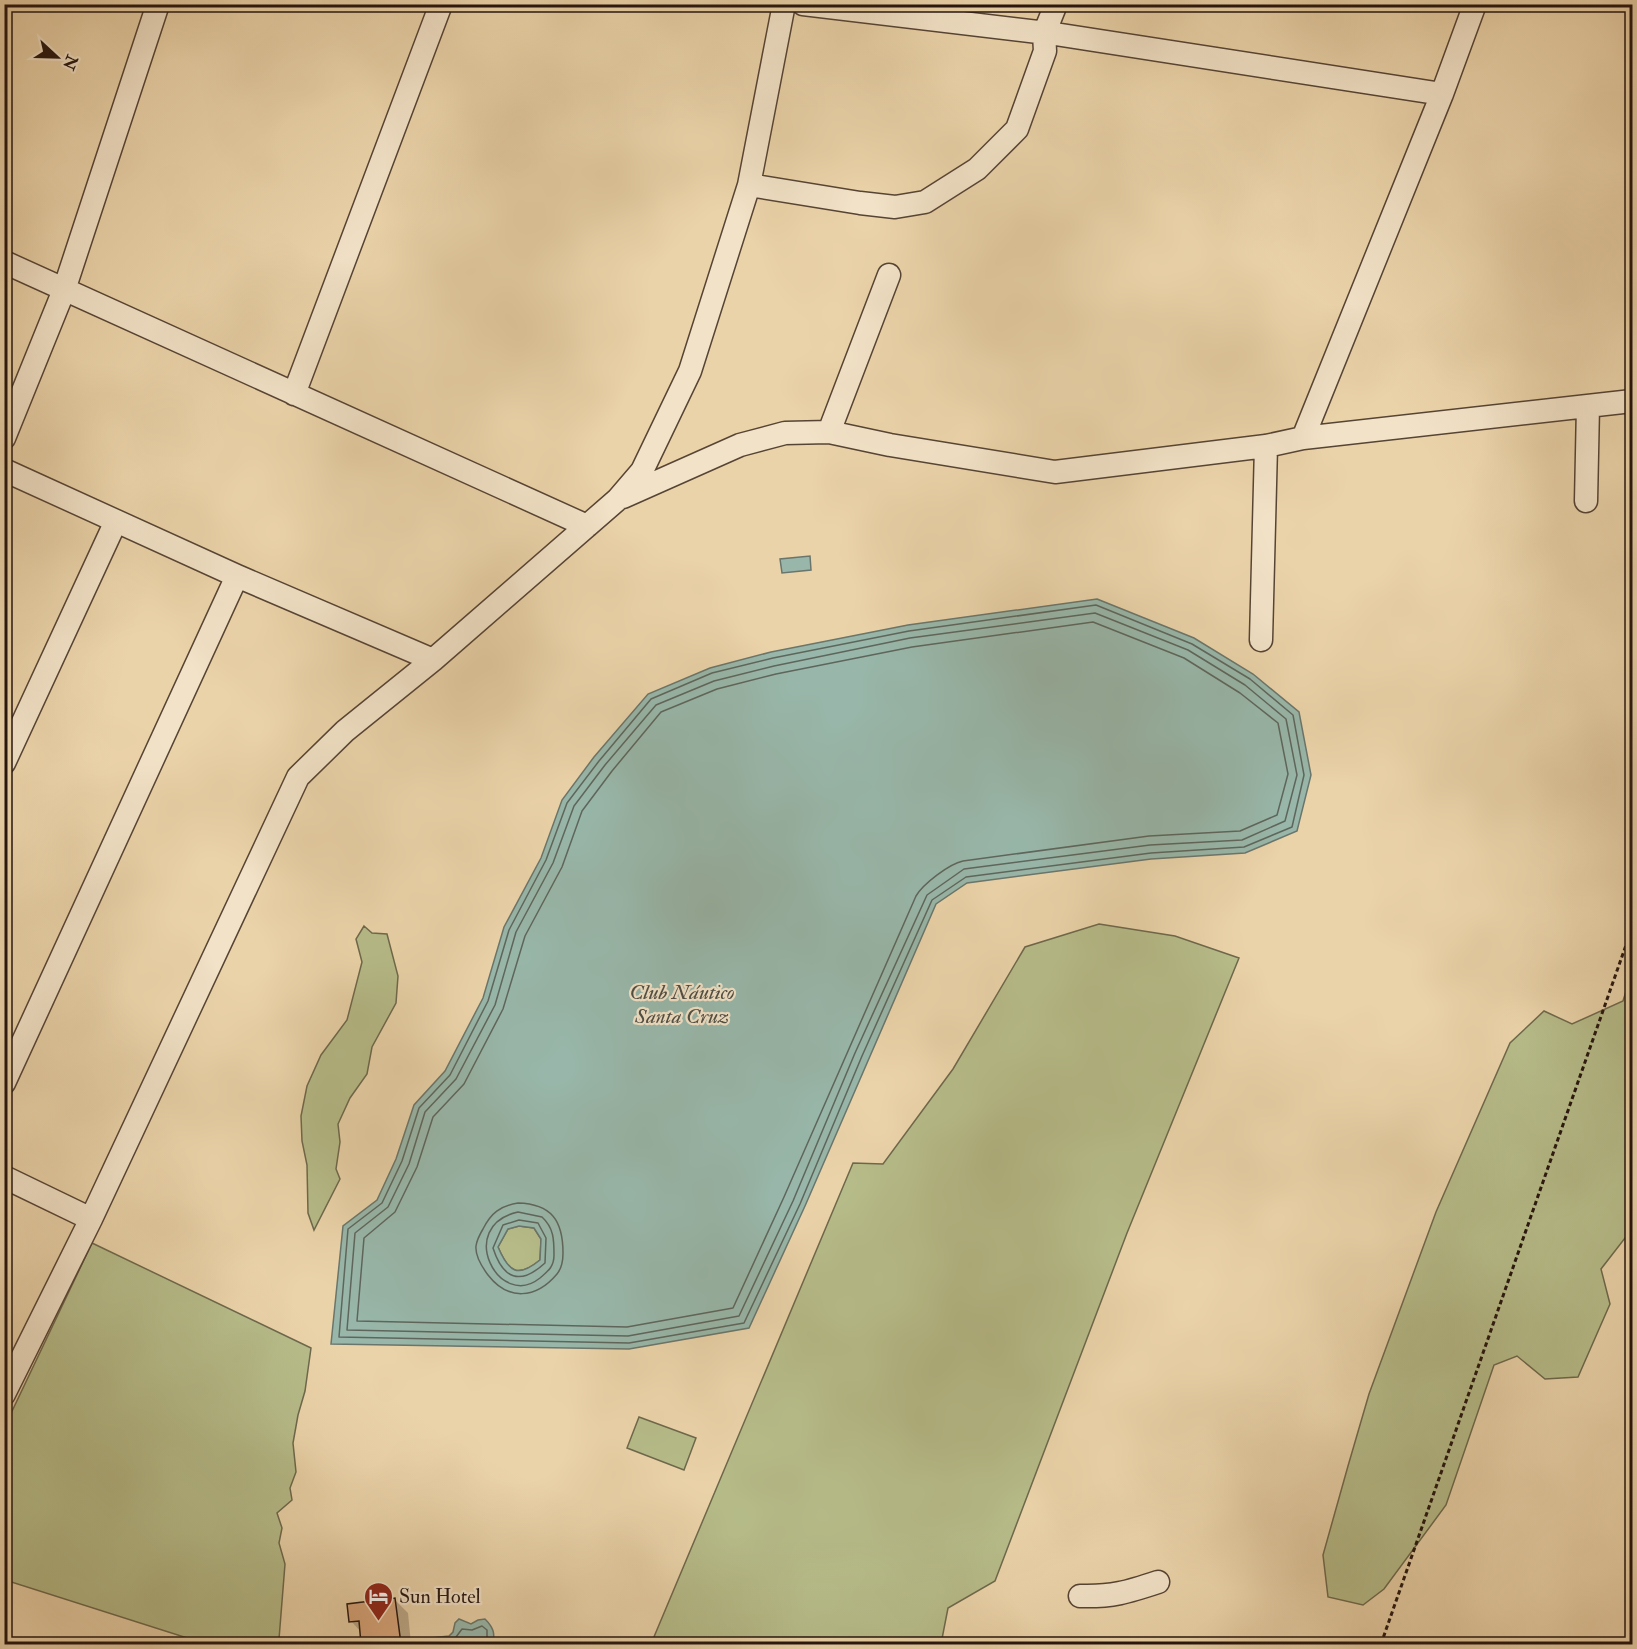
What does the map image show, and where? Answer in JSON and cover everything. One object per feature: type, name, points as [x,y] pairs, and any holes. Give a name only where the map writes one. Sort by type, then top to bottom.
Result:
[{"type":"street","points":[[4,438],[64,290],[158,4]]},
{"type":"street","points":[[294,394],[441,4]]},
{"type":"street","points":[[4,1394],[91,1219],[298,777],[345,731],[433,660],[618,499],[642,471],[690,371],[749,184],[784,4]]},
{"type":"street","points":[[803,4],[1055,34],[1442,94]]},
{"type":"street","points":[[749,184],[895,207],[925,202],[977,169],[1017,129],[1045,51],[1044,34],[1056,4]]},
{"type":"street","points":[[1303,438],[1442,94],[1475,4]]},
{"type":"street","points":[[4,262],[587,526]]},
{"type":"street","points":[[829,432],[889,275]]},
{"type":"street","points":[[618,499],[740,445],[785,433],[829,432],[890,445],[1055,472],[1266,446],[1303,438],[1632,400]]},
{"type":"street","points":[[1586,501],[1588,406]]},
{"type":"street","points":[[1260,640],[1266,446]]},
{"type":"street","points":[[4,470],[237,576],[433,660]]},
{"type":"street","points":[[4,763],[116,521]]},
{"type":"street","points":[[4,1083],[237,576]]},
{"type":"street","points":[[4,1177],[91,1219]]},
{"type":"street","points":[[1080,1596],[1106,1597],[1123,1594],[1158,1582]]},
{"type":"path","points":[[1381,1644],[1632,928]]},
{"type":"green space","points":[[1099,924],[1175,936],[1239,958],[1127,1233],[995,1581],[948,1608],[941,1644],[651,1644],[853,1163],[883,1164],[953,1069],[1025,947]]},
{"type":"green space","points":[[364,926],[372,933],[387,934],[398,976],[396,1003],[372,1047],[367,1074],[350,1098],[338,1124],[340,1142],[336,1169],[340,1179],[314,1230],[308,1213],[307,1165],[302,1141],[301,1116],[307,1086],[321,1055],[347,1020],[362,962],[356,939]]},
{"type":"green space","points":[[1632,972],[1632,1239],[1625,1238],[1601,1269],[1610,1304],[1578,1377],[1545,1379],[1517,1356],[1494,1365],[1446,1505],[1384,1589],[1363,1605],[1328,1597],[1323,1555],[1369,1394],[1436,1212],[1510,1043],[1544,1011],[1572,1024],[1623,1001]]},
{"type":"green space","points":[[519,1226],[534,1228],[541,1239],[540,1260],[520,1271],[506,1263],[498,1247],[508,1229]]},
{"type":"green space","points":[[92,1243],[311,1348],[305,1391],[293,1443],[296,1472],[290,1488],[292,1500],[277,1513],[282,1528],[279,1543],[285,1564],[279,1639],[276,1644],[206,1644],[5,1580],[5,1426]]},
{"type":"green space","points":[[639,1417],[696,1438],[684,1470],[627,1448]]},
{"type":"water","points":[[810,556],[811,570],[782,573],[780,559]]},
{"type":"water","name":"Club Náutico Santa Cruz","points":[[1097,599],[1194,638],[1253,674],[1299,712],[1311,775],[1297,831],[1245,853],[1151,859],[967,883],[936,904],[805,1206],[749,1328],[629,1349],[331,1344],[343,1226],[377,1200],[396,1159],[414,1105],[445,1071],[483,998],[504,927],[541,858],[562,800],[594,757],[648,694],[710,668],[771,652],[908,625]],"holes":[[[519,1226],[534,1228],[541,1239],[540,1260],[526,1269],[515,1270],[506,1263],[498,1247],[508,1229]]]},
{"type":"water","points":[[459,1619],[471,1624],[485,1619],[493,1631],[492,1644],[425,1644],[431,1638],[449,1636]]},
{"type":"building","name":"Sun Hotel","points":[[395,1598],[401,1644],[361,1644],[359,1621],[349,1622],[347,1604]]},
{"type":"place","name":"Sun Hotel","points":[[378,1622]]}]
